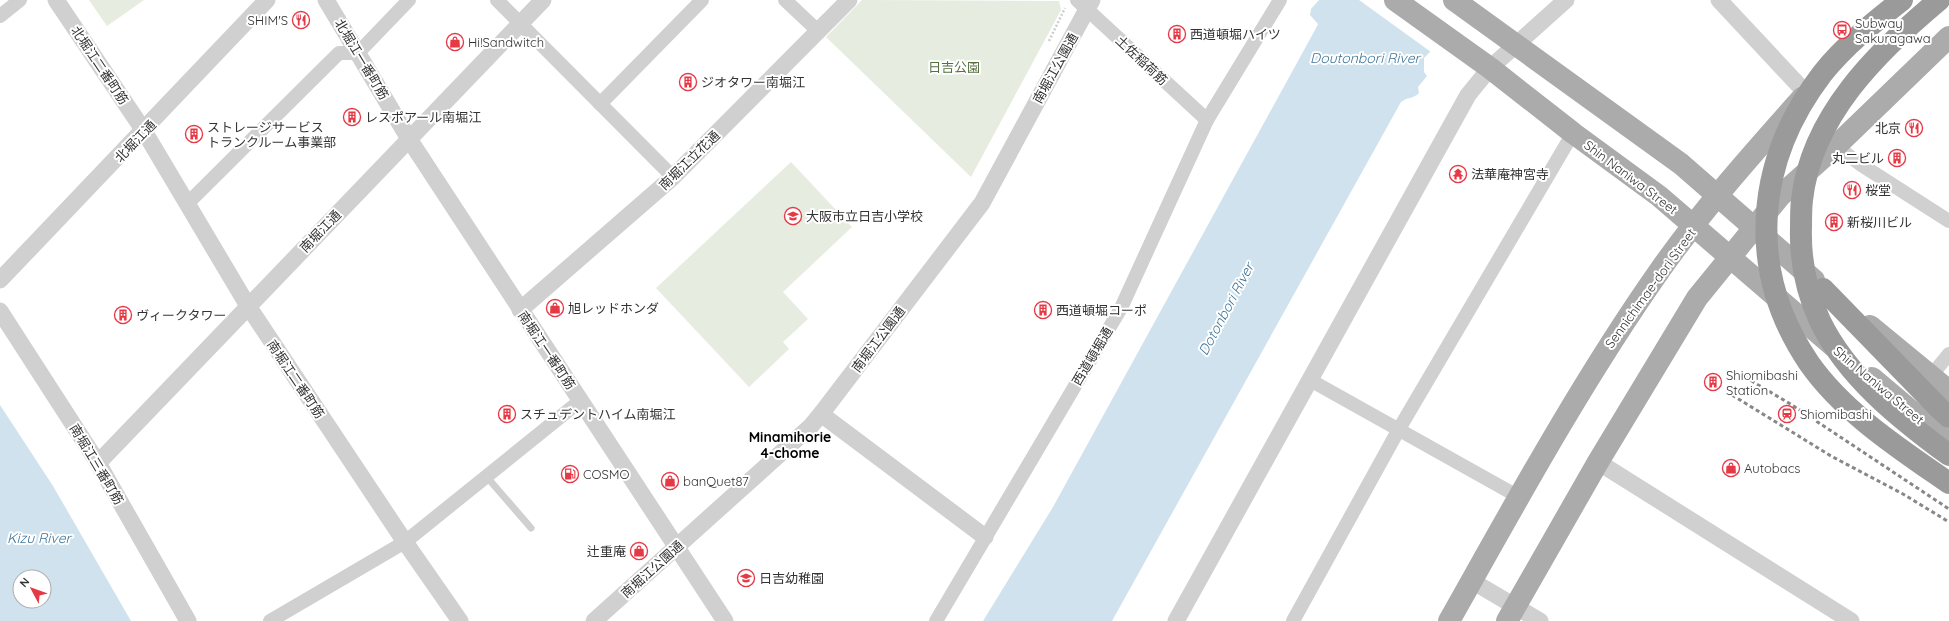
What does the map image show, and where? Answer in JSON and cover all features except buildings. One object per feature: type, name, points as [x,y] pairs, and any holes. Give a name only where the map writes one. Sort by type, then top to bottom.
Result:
[{"type":"highway","points":[[1902,0],[1844,50],[1823,74],[1795,117],[1782,144],[1772,173],[1766,219],[1767,245],[1771,276],[1780,306],[1793,335],[1810,363],[1828,386],[1873,428],[1949,483]]},
{"type":"highway","points":[[1939,0],[1905,28],[1866,69],[1838,108],[1826,128],[1812,156],[1806,178],[1802,200],[1800,249],[1811,299],[1820,321],[1833,343],[1851,367],[1879,397],[1949,455]]},
{"type":"highway","points":[[1823,289],[1945,405]]},
{"type":"main road","name":"Shin Naniwa Street","points":[[1395,0],[1490,68],[1573,133],[1659,196],[1949,443]]},
{"type":"main road","points":[[1454,0],[1682,164],[1823,289],[1931,376],[1945,405]]},
{"type":"main road","name":"Sennichimae-dori Street","points":[[1449,621],[1519,497],[1606,349],[1661,268],[1743,165],[1806,93],[1856,46],[1909,0]]},
{"type":"main road","points":[[1511,613],[1598,462],[1697,298],[1780,196],[1836,146],[1949,37]]},
{"type":"street","points":[[0,16],[20,0]]},
{"type":"street","name":"北堀江二番町筋","points":[[56,0],[144,131]]},
{"type":"street","name":"北堀江通","points":[[0,280],[268,0]]},
{"type":"street","name":"北堀江一番町筋","points":[[326,0],[409,139]]},
{"type":"street","points":[[187,204],[339,53],[358,53],[409,0]]},
{"type":"street","points":[[497,0],[673,177]]},
{"type":"street","name":"南堀江通","points":[[98,463],[543,0]]},
{"type":"street","points":[[600,104],[702,0]]},
{"type":"street","points":[[785,0],[819,32]]},
{"type":"street","name":"南堀江立花通","points":[[520,310],[673,177],[850,0]]},
{"type":"street","name":"西道頓堀通","points":[[936,621],[1121,308],[1207,120],[1280,0]]},
{"type":"street","points":[[1176,621],[1468,95],[1490,68],[1514,44],[1566,0]]},
{"type":"street","points":[[1719,0],[1806,93]]},
{"type":"street","name":"土佐稲荷筋","points":[[1081,3],[1207,120]]},
{"type":"street","name":"南堀江公園通","points":[[594,621],[811,426],[821,414],[982,203],[1081,3]]},
{"type":"street","name":"南堀江二番町筋","points":[[144,131],[248,306],[405,542],[460,621]]},
{"type":"street","points":[[1292,621],[1399,429],[1573,133]]},
{"type":"street","name":"南堀江一番町筋","points":[[409,139],[520,310],[678,547],[725,621]]},
{"type":"street","points":[[1836,146],[1860,164],[1949,221]]},
{"type":"street","name":"南堀江三番町筋","points":[[0,311],[98,463],[188,621]]},
{"type":"street","points":[[1931,376],[1949,354]]},
{"type":"street","points":[[1310,380],[1519,497]]},
{"type":"street","points":[[270,621],[405,542],[580,401]]},
{"type":"street","points":[[821,414],[985,537]]},
{"type":"street","points":[[1598,462],[1850,621]]},
{"type":"street","points":[[1472,581],[1511,613],[1540,621]]},
{"type":"lane","points":[[486,476],[530,528]]},
{"type":"path","points":[[1049,42],[1081,3]]},
{"type":"green space","points":[[89,0],[144,0],[107,26]]},
{"type":"green space","name":"日吉公園","points":[[862,0],[1059,1],[1061,10],[971,177],[826,37]]},
{"type":"green space","points":[[791,162],[852,227],[783,292],[808,319],[783,342],[789,349],[749,387],[656,288]]},
{"type":"water","name":"Doutonbori River","points":[[1319,0],[1481,0],[1424,58],[1424,72],[1427,76],[1418,87],[1419,93],[1401,102],[1112,621],[983,621],[1053,507],[1315,30],[1318,24],[1310,15],[1311,9]]},
{"type":"water","name":"Kizu River","points":[[0,405],[53,486],[131,621],[0,621]]},
{"type":"pier","points":[[1359,0],[1483,0],[1431,52]]},
{"type":"railway","points":[[1745,377],[1792,405],[1949,509]]},
{"type":"railway","points":[[1732,395],[1831,456],[1903,494],[1949,522]]},
{"type":"place","name":"SHIM'S","points":[[301,20]]},
{"type":"place","name":"Subway Sakuragawa","points":[[1842,30]]},
{"type":"place","name":"西道頓堀ハイツ","points":[[1177,34]]},
{"type":"place","name":"Hi!Sandwitch","points":[[455,42]]},
{"type":"place","name":"ジオタワー南堀江","points":[[688,82]]},
{"type":"place","name":"レスポアール南堀江","points":[[352,117]]},
{"type":"place","name":"北京","points":[[1914,128]]},
{"type":"place","name":"ストレージサービス トランクルーム事業部","points":[[194,134]]},
{"type":"place","name":"丸二ビル","points":[[1897,158]]},
{"type":"place","name":"法華庵神宮寺","points":[[1458,174]]},
{"type":"place","name":"桜堂","points":[[1852,190]]},
{"type":"place","name":"大阪市立日吉小学校","points":[[793,216]]},
{"type":"place","name":"新桜川ビル","points":[[1834,222]]},
{"type":"place","name":"旭レッドホンダ","points":[[555,308]]},
{"type":"place","name":"西道頓堀コーポ","points":[[1043,310]]},
{"type":"place","name":"ヴィークタワー","points":[[123,315]]},
{"type":"place","name":"Shiomibashi Station","points":[[1713,382]]},
{"type":"place","name":"スチュデントハイム南堀江","points":[[507,414]]},
{"type":"place","name":"Shiomibashi","points":[[1787,414]]},
{"type":"place","name":"Autobacs","points":[[1731,468]]},
{"type":"place","name":"COSMO","points":[[570,474]]},
{"type":"place","name":"banQuet87","points":[[670,481]]},
{"type":"place","name":"辻重庵","points":[[639,551]]},
{"type":"place","name":"日吉幼稚園","points":[[746,578]]},
{"type":"district","name":"Minamihorie 4-chome","points":[[790,446]]},
{"type":"water label","name":"Dotonbori River","points":[[1226,309]]}]
